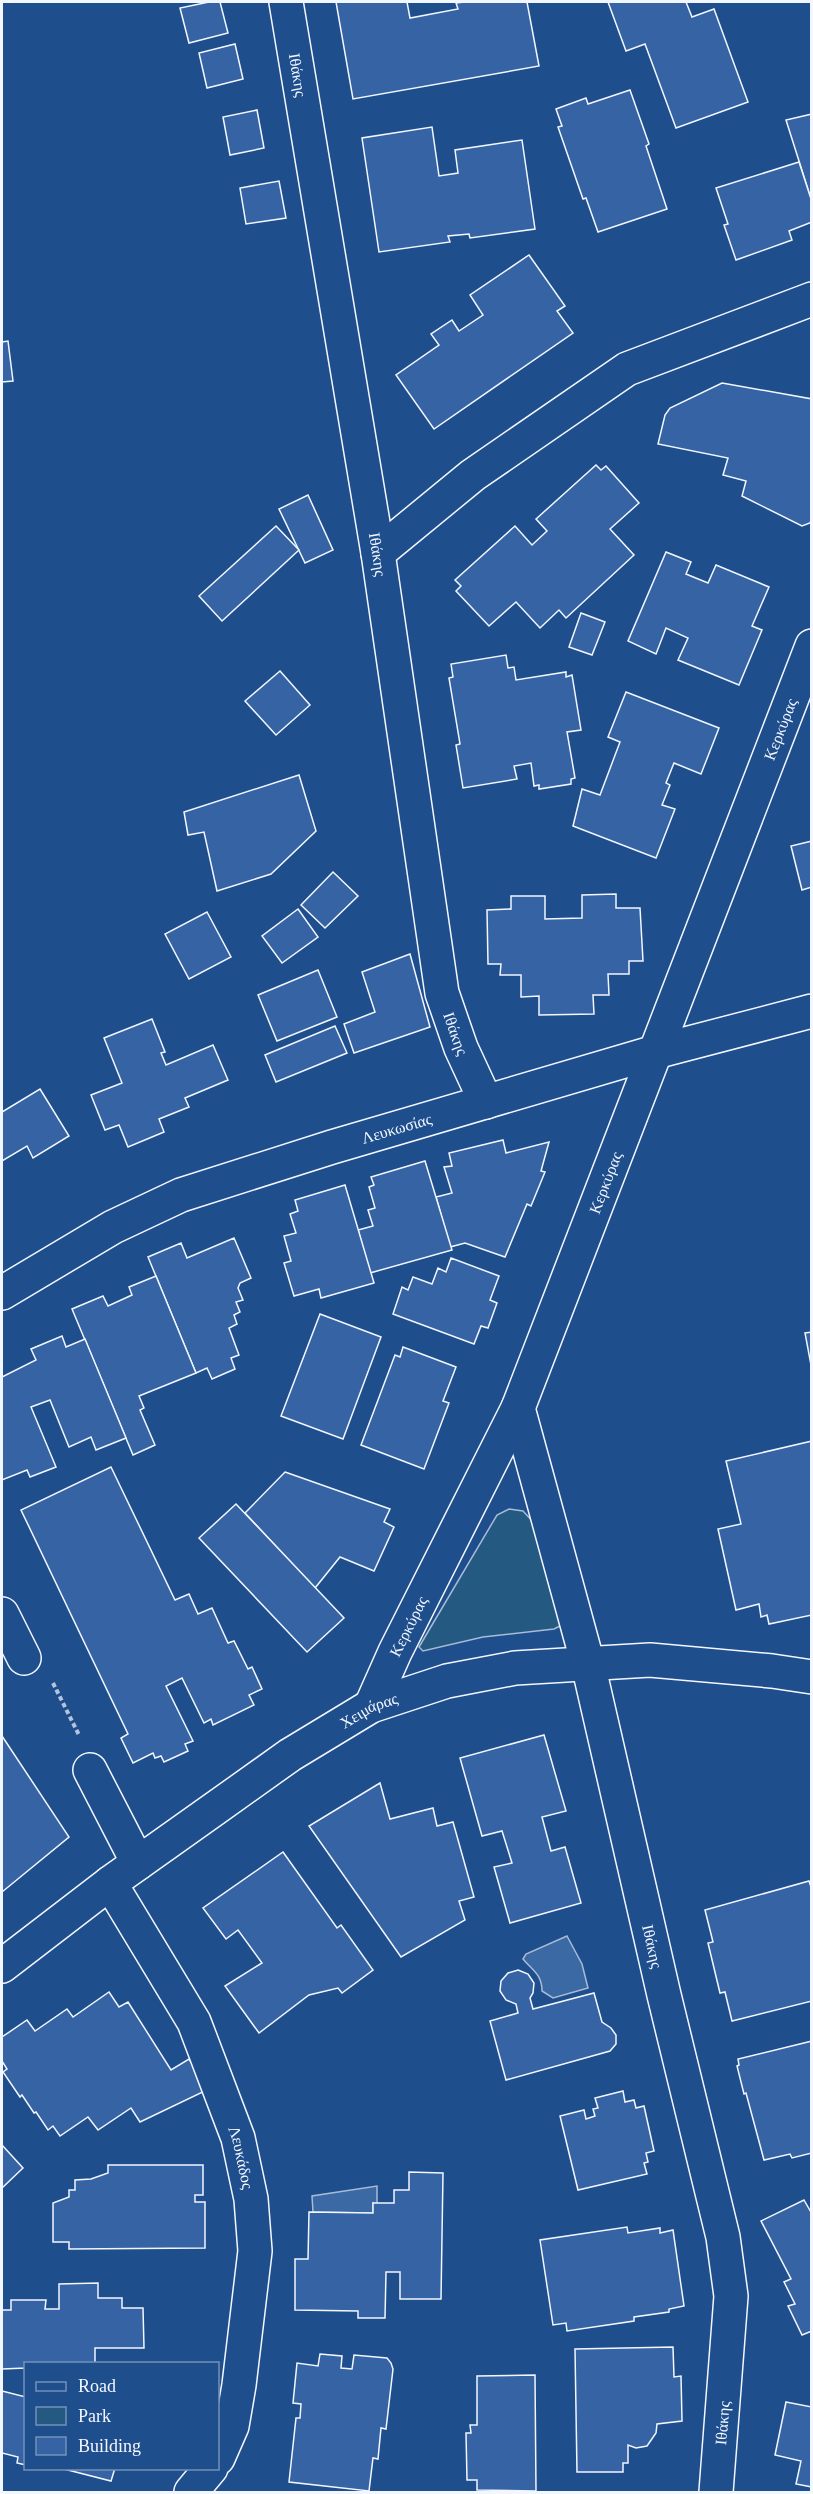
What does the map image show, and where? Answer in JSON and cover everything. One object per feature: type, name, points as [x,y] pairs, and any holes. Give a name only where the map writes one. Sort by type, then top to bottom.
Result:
[{"type":"street","name":"Ιθάκης","points":[[286,2],[378,553],[442,993],[461,1047],[486,1102]]},
{"type":"street","points":[[378,553],[473,475],[627,369],[812,299]]},
{"type":"street","name":"Κερκύρας","points":[[371,1706],[394,1652],[518,1408],[812,646]]},
{"type":"street","name":"Λευκωσίας","points":[[2,1293],[112,1227],[181,1195],[332,1147],[655,1052],[812,1011]]},
{"type":"street","name":"Ιθάκης","points":[[518,1408],[588,1664],[664,1995],[723,2237],[731,2296],[716,2493]]},
{"type":"street","points":[[2,1614],[24,1658]]},
{"type":"street","name":"Χειμάρας","points":[[2,1966],[110,1882],[290,1755],[371,1706],[447,1682],[515,1668],[650,1660],[812,1677]]},
{"type":"street","points":[[86,1755],[138,1863]]},
{"type":"street","name":"Λευκάδος","points":[[110,1882],[194,2022],[238,2138],[251,2199],[255,2251],[239,2385],[232,2426],[219,2456]]},
{"type":"street","points":[[191,2493],[210,2470]]},
{"type":"path","points":[[44,1687],[52,1683],[86,1755]]},
{"type":"green space","points":[[509,1509],[523,1511],[536,1525],[562,1625],[554,1629],[483,1637],[423,1651],[419,1647],[497,1515]]},
{"type":"shaded area","points":[[567,1936],[582,1964],[588,1988],[553,1998],[542,1991],[538,1976],[523,1959],[526,1954]]},
{"type":"shaded area","points":[[377,2186],[377,2204],[373,2203],[373,2213],[313,2212],[312,2196]]},
{"type":"building","points":[[220,2],[228,33],[189,43],[180,8]]},
{"type":"building","points":[[336,2],[407,2],[410,18],[458,9],[456,3],[527,2],[539,66],[353,99]]},
{"type":"building","points":[[608,2],[686,2],[692,17],[714,9],[748,102],[676,128],[645,44],[626,51]]},
{"type":"building","points":[[235,44],[243,79],[207,88],[199,53]]},
{"type":"building","points":[[630,90],[649,144],[646,146],[667,209],[598,232],[586,198],[583,199],[558,127],[562,126],[556,109],[586,98],[588,104]]},
{"type":"building","points":[[257,110],[264,148],[230,155],[223,117]]},
{"type":"building","points":[[812,114],[812,202],[786,120]]},
{"type":"building","points":[[432,127],[439,176],[458,173],[455,150],[522,140],[535,229],[470,238],[469,234],[448,236],[450,242],[379,252],[362,138]]},
{"type":"building","points":[[799,162],[812,202],[812,222],[789,231],[792,240],[736,260],[724,225],[728,224],[716,188]]},
{"type":"building","points":[[279,181],[286,218],[246,224],[240,188]]},
{"type":"building","points":[[529,255],[565,306],[557,311],[573,333],[434,429],[396,375],[439,345],[431,334],[452,320],[459,331],[483,315],[470,295]]},
{"type":"building","points":[[8,341],[13,381],[2,382],[2,342]]},
{"type":"building","points":[[722,383],[812,399],[812,518],[810,523],[802,526],[742,496],[746,481],[723,475],[728,458],[658,444],[665,415],[670,408]]},
{"type":"building","points":[[596,465],[601,470],[606,466],[639,503],[610,529],[634,555],[566,618],[559,610],[540,628],[516,602],[489,626],[456,591],[461,586],[455,580],[515,526],[532,545],[547,531],[536,519]]},
{"type":"building","points":[[308,495],[333,550],[305,563],[279,509]]},
{"type":"building","points":[[276,526],[299,550],[222,621],[199,596]]},
{"type":"building","points":[[666,552],[691,562],[686,574],[708,583],[716,565],[769,587],[752,626],[762,630],[739,685],[678,660],[688,638],[666,628],[656,654],[628,641]]},
{"type":"building","points":[[581,613],[605,622],[592,655],[569,647]]},
{"type":"building","points":[[506,655],[508,668],[514,667],[516,680],[566,672],[566,677],[572,675],[581,730],[567,732],[575,778],[571,779],[571,784],[539,789],[539,785],[534,786],[531,763],[514,766],[517,779],[463,788],[456,745],[460,744],[449,678],[453,677],[451,664]]},
{"type":"building","points":[[280,671],[310,705],[276,735],[245,701]]},
{"type":"building","points":[[626,692],[719,728],[701,774],[674,763],[666,783],[670,785],[662,805],[675,809],[656,858],[573,826],[582,789],[600,795],[620,742],[608,737]]},
{"type":"building","points":[[299,775],[316,831],[271,874],[217,891],[204,832],[188,835],[184,812]]},
{"type":"building","points":[[812,841],[812,887],[802,890],[791,846]]},
{"type":"building","points":[[333,872],[358,896],[325,928],[301,905]]},
{"type":"building","points":[[616,894],[616,908],[640,908],[643,961],[629,961],[629,974],[608,974],[609,995],[593,995],[594,1014],[539,1015],[539,996],[521,997],[521,975],[500,975],[501,964],[488,964],[487,910],[511,909],[511,896],[545,896],[545,919],[582,918],[582,895]]},
{"type":"building","points":[[298,909],[318,937],[282,963],[262,936]]},
{"type":"building","points":[[207,912],[231,957],[189,979],[165,934]]},
{"type":"building","points":[[410,954],[430,1027],[354,1053],[344,1024],[375,1012],[362,972]]},
{"type":"building","points":[[318,970],[337,1017],[277,1041],[258,995]]},
{"type":"building","points":[[152,1019],[165,1052],[161,1053],[166,1065],[213,1045],[228,1080],[185,1098],[189,1107],[159,1119],[164,1132],[128,1147],[119,1125],[105,1130],[91,1095],[122,1083],[104,1038]]},
{"type":"building","points":[[335,1026],[347,1053],[276,1082],[265,1055]]},
{"type":"building","points":[[40,1089],[69,1136],[33,1158],[27,1146],[2,1161],[2,1112]]},
{"type":"building","points":[[503,1140],[506,1153],[549,1142],[541,1171],[545,1172],[531,1206],[527,1204],[505,1257],[465,1243],[450,1247],[436,1197],[452,1193],[444,1167],[452,1166],[449,1153]]},
{"type":"building","points":[[425,1161],[452,1250],[370,1273],[358,1230],[373,1226],[368,1210],[375,1208],[369,1187],[374,1185],[371,1177]]},
{"type":"building","points":[[345,1185],[374,1283],[321,1298],[319,1289],[294,1296],[284,1263],[291,1261],[284,1236],[296,1233],[290,1214],[298,1211],[295,1200]]},
{"type":"building","points":[[234,1238],[251,1278],[240,1283],[238,1288],[243,1300],[236,1302],[240,1312],[234,1315],[237,1324],[229,1328],[239,1355],[231,1358],[235,1369],[212,1379],[207,1368],[196,1373],[148,1257],[181,1243],[187,1258]]},
{"type":"building","points":[[451,1258],[499,1276],[490,1300],[497,1303],[488,1328],[481,1326],[474,1344],[393,1314],[402,1287],[408,1290],[413,1277],[432,1284],[438,1268],[446,1272]]},
{"type":"building","points":[[156,1276],[196,1373],[139,1396],[144,1408],[140,1410],[155,1445],[133,1455],[72,1309],[103,1296],[108,1306],[132,1295],[129,1287]]},
{"type":"building","points":[[320,1314],[381,1337],[343,1439],[281,1416]]},
{"type":"building","points":[[812,1332],[812,1365],[811,1365],[805,1333]]},
{"type":"building","points":[[62,1336],[66,1347],[85,1339],[126,1438],[96,1450],[91,1437],[69,1447],[50,1400],[31,1407],[56,1467],[30,1477],[27,1470],[2,1480],[2,1377],[36,1360],[31,1349]]},
{"type":"building","points":[[403,1347],[456,1367],[443,1401],[449,1403],[424,1469],[361,1445],[395,1355],[400,1357]]},
{"type":"building","points":[[812,1441],[812,1615],[769,1624],[767,1615],[761,1617],[759,1604],[736,1610],[718,1529],[741,1524],[726,1461]]},
{"type":"building","points":[[111,1467],[175,1600],[189,1594],[198,1614],[212,1608],[228,1643],[234,1641],[248,1669],[252,1667],[262,1689],[249,1695],[254,1705],[213,1725],[211,1719],[204,1723],[182,1678],[166,1686],[193,1741],[185,1744],[188,1751],[164,1762],[161,1756],[155,1758],[153,1753],[133,1763],[121,1738],[128,1734],[21,1510]]},
{"type":"building","points":[[285,1472],[390,1509],[384,1522],[394,1527],[374,1571],[340,1557],[315,1588],[245,1513]]},
{"type":"building","points":[[236,1504],[344,1618],[307,1652],[199,1538]]},
{"type":"building","points":[[544,1735],[566,1811],[542,1817],[551,1851],[565,1847],[581,1903],[510,1923],[494,1867],[512,1863],[502,1831],[482,1836],[460,1758]]},
{"type":"building","points":[[2,1736],[69,1837],[2,1892]]},
{"type":"building","points":[[380,1783],[390,1819],[433,1808],[437,1826],[453,1822],[474,1897],[459,1901],[465,1920],[401,1957],[309,1826]]},
{"type":"building","points":[[283,1852],[337,1928],[341,1925],[373,1970],[342,1993],[338,1988],[309,1995],[259,2033],[225,1986],[262,1963],[238,1930],[226,1939],[203,1908]]},
{"type":"building","points":[[809,1881],[812,1890],[812,2001],[732,2021],[725,1992],[720,1993],[708,1943],[713,1942],[705,1910]]},
{"type":"building","points":[[518,1970],[528,1974],[534,1983],[530,1998],[533,2009],[594,1993],[602,2022],[616,2035],[616,2044],[610,2051],[506,2080],[490,2021],[518,2013],[516,2004],[506,2000],[500,1991],[501,1981],[508,1973]]},
{"type":"building","points":[[109,1992],[119,2007],[128,2002],[171,2070],[189,2059],[209,2089],[140,2122],[131,2108],[98,2130],[88,2117],[60,2136],[53,2126],[48,2130],[22,2095],[20,2097],[3,2072],[7,2069],[2,2061],[2,2037],[27,2020],[35,2031],[67,2009],[73,2017]]},
{"type":"building","points":[[812,2041],[812,2153],[792,2158],[790,2154],[764,2160],[746,2093],[744,2094],[737,2066],[739,2065],[738,2059]]},
{"type":"building","points":[[623,2091],[625,2102],[634,2100],[636,2108],[644,2106],[654,2151],[646,2153],[648,2162],[644,2163],[647,2174],[578,2190],[560,2116],[584,2110],[586,2119],[595,2116],[593,2109],[598,2108],[595,2098]]},
{"type":"building","points":[[2,2145],[23,2168],[2,2188]]},
{"type":"building","points":[[108,2165],[203,2165],[203,2195],[195,2195],[195,2202],[205,2202],[205,2248],[69,2249],[69,2242],[53,2242],[53,2203],[69,2197],[69,2190],[75,2190],[75,2180],[91,2179],[108,2173]]},
{"type":"building","points":[[409,2172],[443,2173],[441,2299],[400,2299],[400,2272],[386,2272],[385,2318],[358,2318],[358,2311],[295,2310],[295,2259],[308,2259],[309,2212],[373,2213],[373,2203],[394,2203],[394,2190],[409,2190]]},
{"type":"building","points":[[804,2200],[812,2214],[812,2331],[802,2335],[788,2306],[795,2304],[784,2282],[791,2279],[761,2221]]},
{"type":"building","points":[[627,2227],[628,2233],[660,2228],[660,2233],[673,2230],[684,2306],[669,2309],[669,2312],[634,2317],[634,2321],[567,2331],[566,2323],[553,2325],[540,2240]]},
{"type":"building","points":[[98,2283],[98,2298],[122,2298],[122,2308],[143,2308],[144,2348],[95,2348],[95,2362],[24,2362],[24,2368],[2,2369],[2,2310],[11,2310],[11,2300],[46,2300],[45,2309],[59,2309],[59,2284]]},
{"type":"building","points":[[673,2347],[674,2377],[681,2376],[682,2421],[657,2424],[656,2433],[647,2446],[636,2448],[628,2445],[628,2463],[623,2463],[623,2472],[577,2472],[575,2349]]},
{"type":"building","points":[[320,2354],[342,2356],[341,2368],[352,2369],[354,2355],[387,2358],[391,2363],[393,2369],[386,2429],[381,2428],[378,2459],[373,2458],[369,2491],[289,2482],[296,2418],[300,2418],[301,2404],[293,2403],[297,2363],[318,2366]]},
{"type":"building","points":[[535,2375],[536,2491],[477,2490],[477,2480],[467,2480],[466,2433],[471,2433],[470,2425],[477,2425],[477,2376]]},
{"type":"building","points":[[2,2391],[24,2396],[24,2465],[17,2463],[18,2457],[2,2453]]},
{"type":"building","points":[[786,2402],[812,2407],[812,2487],[796,2484],[801,2461],[775,2455]]},
{"type":"building","points":[[68,2470],[114,2470],[111,2481]]}]
